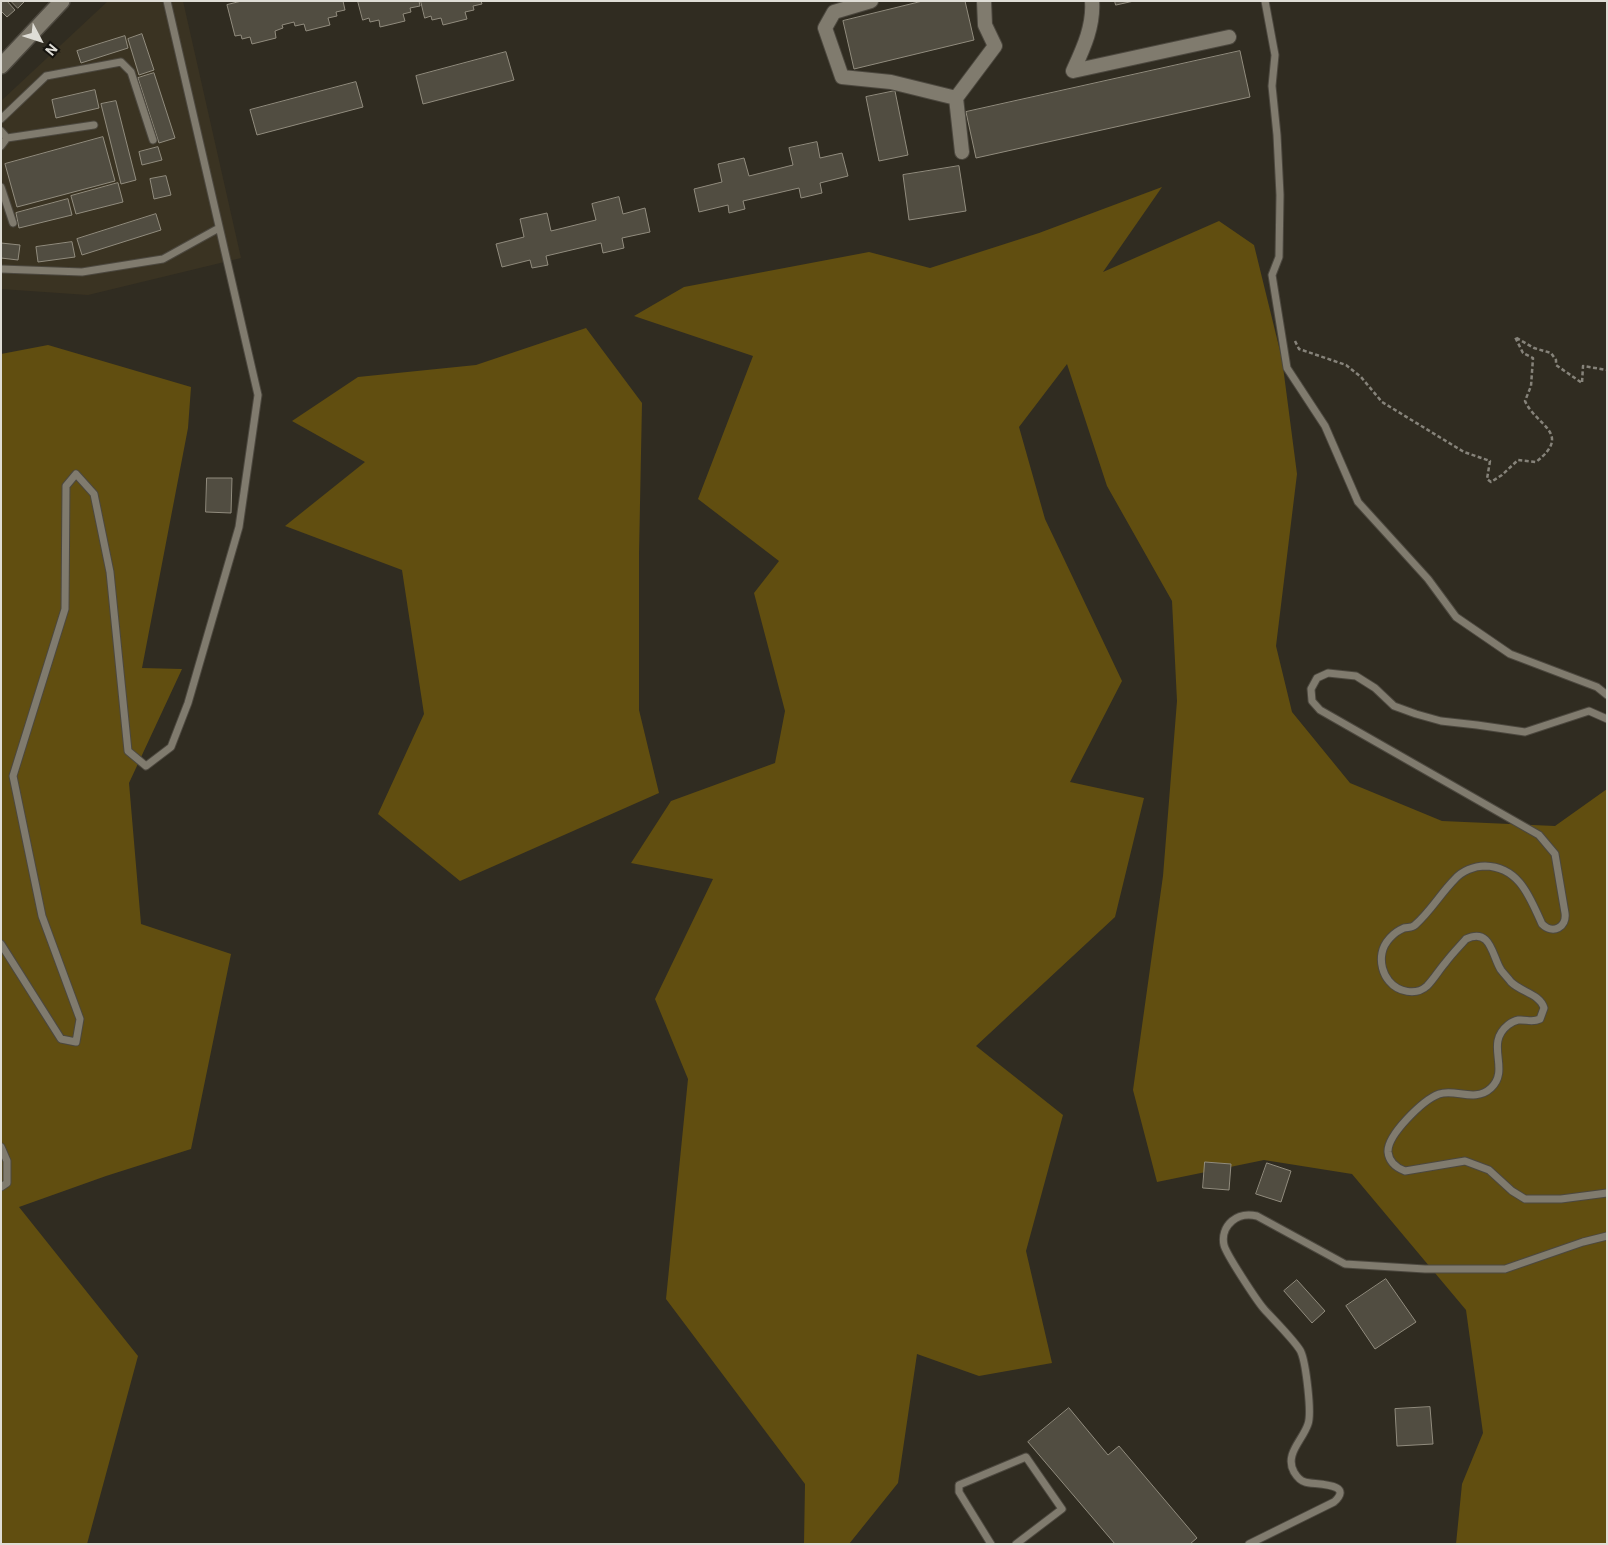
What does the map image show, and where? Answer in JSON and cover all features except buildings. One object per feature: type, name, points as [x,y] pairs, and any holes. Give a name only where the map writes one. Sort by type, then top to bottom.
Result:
[{"type":"street","points":[[1,66],[62,1]]},
{"type":"street","points":[[871,1],[834,12],[825,28],[842,77],[891,82],[956,98]]},
{"type":"street","points":[[962,152],[956,98],[995,46],[985,25],[984,1]]},
{"type":"street","points":[[1092,1],[1093,13],[1087,40],[1073,71],[1229,37]]},
{"type":"lane","points":[[1,944],[61,1039],[76,1042],[80,1019],[42,916],[12,776],[64,609],[66,486],[76,474],[94,494],[110,572],[128,751],[146,766],[171,747],[188,704],[239,527],[258,395],[167,1]]},
{"type":"lane","points":[[1265,1],[1274,55],[1272,86],[1280,195],[1279,257],[1272,275],[1287,368],[1325,426],[1358,502],[1428,579],[1456,617],[1510,654],[1598,687],[1607,695]]},
{"type":"lane","points":[[1,119],[46,76],[120,62],[131,72],[152,140]]},
{"type":"lane","points":[[1,146],[7,138],[94,125]]},
{"type":"lane","points":[[1,131],[7,138]]},
{"type":"lane","points":[[1,187],[13,223]]},
{"type":"lane","points":[[1,269],[82,272],[163,259],[219,228]]},
{"type":"lane","points":[[1607,719],[1589,711],[1525,732],[1441,721],[1416,714],[1394,706],[1375,688],[1356,676],[1328,673],[1317,678],[1311,689],[1312,701],[1320,710],[1539,835],[1555,854],[1565,912],[1563,924],[1557,929],[1548,929],[1542,924],[1532,899],[1516,878],[1505,870],[1493,866],[1480,866],[1467,870],[1456,877],[1413,927],[1398,932],[1386,943],[1382,953],[1384,974],[1396,988],[1411,992],[1426,987],[1466,939],[1480,937],[1488,942],[1501,970],[1516,987],[1541,1001],[1544,1008],[1540,1019],[1532,1021],[1525,1018],[1516,1020],[1502,1031],[1496,1048],[1499,1074],[1496,1082],[1490,1089],[1474,1095],[1440,1094],[1417,1109],[1392,1137],[1389,1144],[1389,1158],[1405,1171],[1465,1161],[1489,1170],[1512,1191],[1525,1199],[1561,1199],[1607,1193]]},
{"type":"lane","points":[[1,1147],[7,1161],[7,1183],[1,1187]]},
{"type":"lane","points":[[1250,1544],[1334,1502],[1338,1498],[1339,1492],[1334,1486],[1305,1482],[1299,1479],[1292,1466],[1293,1452],[1309,1423],[1307,1385],[1301,1351],[1262,1307],[1224,1247],[1225,1231],[1234,1219],[1249,1214],[1257,1216],[1345,1264],[1425,1269],[1505,1269],[1583,1242],[1607,1236]]},
{"type":"lane","points":[[991,1544],[959,1492],[959,1485],[1026,1457],[1062,1509],[1016,1544]]},
{"type":"path","points":[[1292,337],[1299,349],[1346,365],[1361,378],[1382,402],[1433,434],[1464,452],[1490,461],[1487,479],[1491,482],[1502,475],[1518,460],[1536,462],[1548,453],[1552,439],[1550,429],[1528,408],[1525,401],[1531,386],[1533,358],[1523,353],[1515,337],[1534,348],[1551,353],[1556,360],[1556,365],[1582,382],[1583,366],[1607,370]]},
{"type":"shaded area","points":[[108,1],[183,1],[241,258],[88,295],[1,289],[1,101]]},
{"type":"shaded area","points":[[1162,187],[1103,272],[1219,221],[1254,245],[1282,359],[1297,474],[1276,646],[1292,712],[1350,783],[1442,821],[1555,826],[1607,789],[1607,1544],[1456,1544],[1462,1484],[1483,1433],[1466,1310],[1352,1174],[1264,1160],[1157,1182],[1133,1090],[1163,876],[1177,701],[1172,601],[1107,486],[1067,364],[1019,427],[1045,519],[1122,681],[1070,782],[1144,798],[1115,917],[976,1046],[1063,1115],[1026,1251],[1052,1363],[979,1376],[917,1354],[898,1483],[849,1544],[804,1544],[805,1484],[666,1299],[688,1079],[655,999],[713,879],[631,863],[671,801],[775,763],[785,711],[754,593],[779,561],[698,499],[753,356],[634,316],[684,287],[869,252],[930,268],[1039,233]]},
{"type":"shaded area","points":[[586,328],[642,403],[639,554],[639,710],[659,793],[460,881],[378,814],[424,714],[402,570],[285,526],[365,462],[292,421],[358,377],[476,365]]},
{"type":"shaded area","points":[[48,345],[191,387],[188,428],[142,668],[182,669],[129,783],[141,924],[231,954],[191,1149],[106,1176],[19,1207],[138,1356],[87,1544],[1,1544],[1,354]]}]
